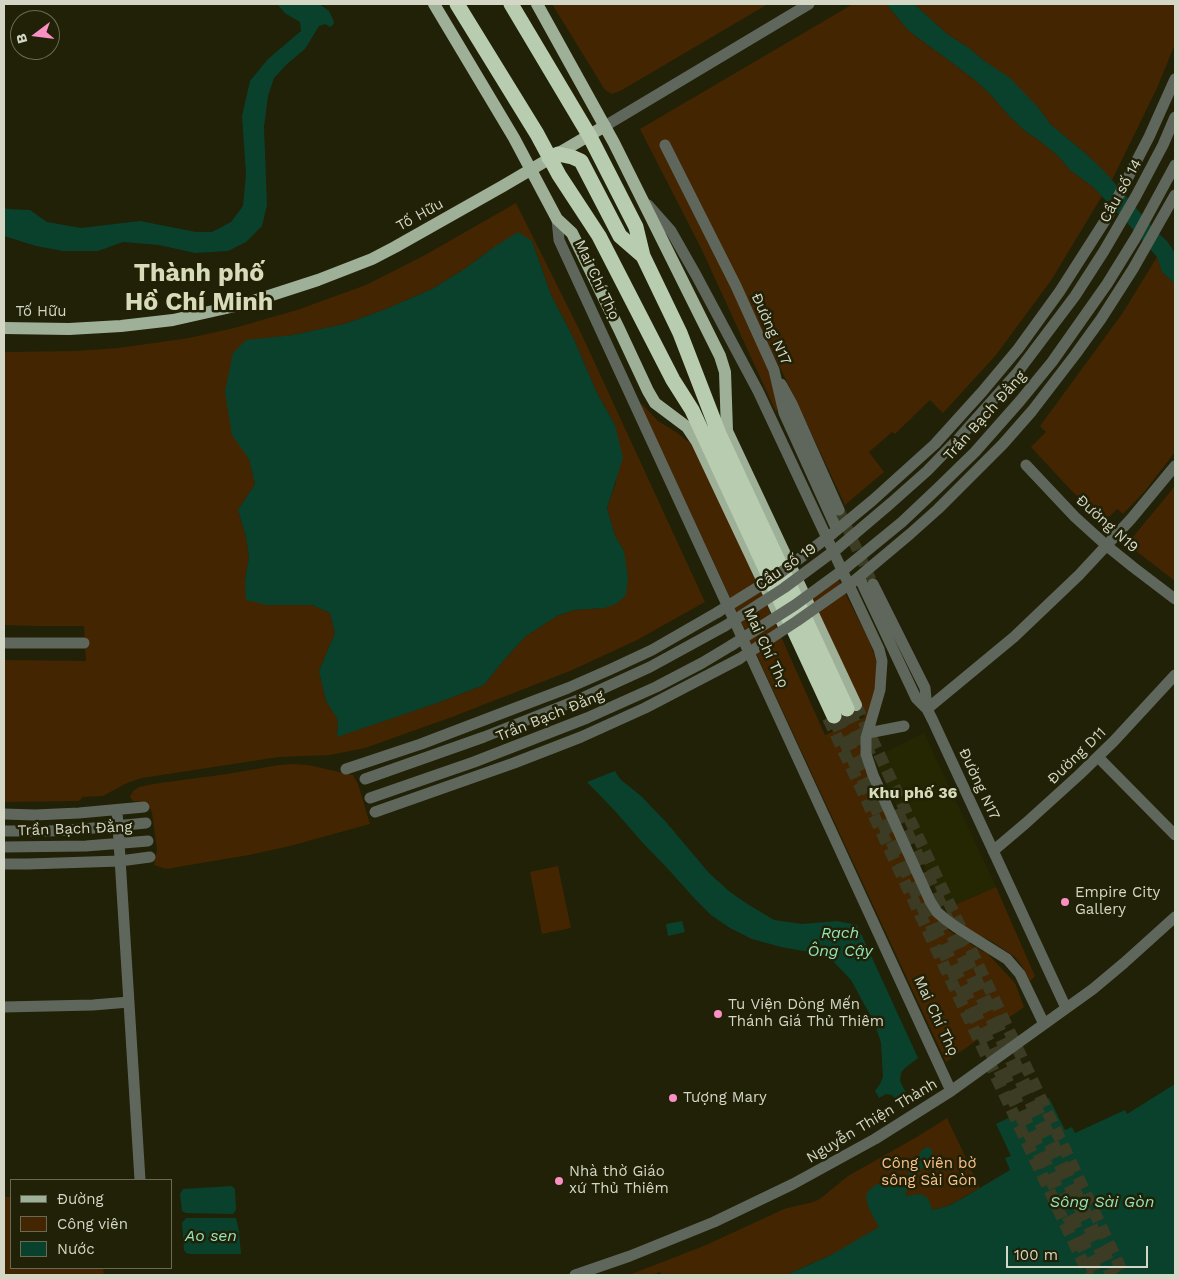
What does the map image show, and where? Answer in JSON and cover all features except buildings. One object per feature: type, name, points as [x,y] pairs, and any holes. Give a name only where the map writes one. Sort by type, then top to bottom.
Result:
[{"type":"highway","name":"Mai Chí Thọ","points":[[457,4],[559,175],[599,236],[669,372],[692,410],[841,712]]},
{"type":"highway","points":[[511,4],[589,135],[636,227],[643,256],[680,333],[718,434],[841,712]]},
{"type":"highway","points":[[550,158],[558,154],[581,161],[620,236],[643,256]]},
{"type":"main road","name":"Mai Chí Thọ","points":[[434,4],[514,138],[557,218],[572,233],[655,403],[687,427],[697,442],[841,712]]},
{"type":"main road","points":[[537,4],[605,126],[720,356],[724,372],[727,431],[841,712]]},
{"type":"main road","name":"Tố Hữu","points":[[4,328],[78,329],[173,320],[220,310],[277,294],[380,255],[455,214],[605,126]]},
{"type":"street","name":"Tố Hữu","points":[[605,126],[808,4]]},
{"type":"street","name":"Cầu số 14","points":[[994,378],[1047,310],[1091,244],[1119,196],[1175,80]]},
{"type":"street","name":"Cầu số 14","points":[[1104,252],[1136,196],[1175,117]]},
{"type":"street","name":"Đường N17","points":[[665,145],[736,286],[774,370],[784,413],[834,532]]},
{"type":"street","name":"Trần Bạch Đằng","points":[[370,798],[439,775],[540,737],[617,705],[679,675],[732,645],[795,605],[847,567],[926,500],[975,452],[1052,362],[1121,262],[1152,210],[1175,165]]},
{"type":"street","points":[[375,812],[545,751],[645,708],[739,659],[856,579],[938,509],[1003,444],[1032,411],[1080,349],[1119,292],[1175,195]]},
{"type":"street","points":[[641,197],[671,231],[754,383],[879,649],[882,661],[880,690],[866,738],[865,746],[868,763],[930,901],[944,919],[1007,959],[1020,974],[1044,1024]]},
{"type":"street","name":"Mai Chí Thọ","points":[[557,218],[559,240],[951,1090]]},
{"type":"street","name":"Trần Bạch Đằng","points":[[838,548],[927,471],[1005,388],[1054,324],[1104,252]]},
{"type":"street","points":[[1077,266],[1119,292]]},
{"type":"street","points":[[774,370],[792,404],[839,510]]},
{"type":"street","points":[[994,378],[1032,411]]},
{"type":"street","name":"Cầu số 19","points":[[346,769],[412,748],[527,705],[623,664],[702,622],[779,574],[892,484],[935,444],[994,378]]},
{"type":"street","name":"Đường N19","points":[[1026,464],[1075,517],[1107,546],[1175,599]]},
{"type":"street","points":[[927,709],[1014,637],[1079,575],[1107,546],[1175,466]]},
{"type":"street","name":"Cầu số 19","points":[[725,626],[784,588],[838,548]]},
{"type":"street","name":"Đường N17","points":[[856,579],[916,698],[927,709],[1066,1008]]},
{"type":"street","points":[[873,584],[925,688],[927,709]]},
{"type":"street","points":[[702,622],[709,636]]},
{"type":"street","name":"Trần Bạch Đằng","points":[[365,779],[580,699],[628,677],[725,626]]},
{"type":"street","points":[[4,643],[84,643]]},
{"type":"street","points":[[717,654],[724,668]]},
{"type":"street","name":"Đường D11","points":[[993,851],[1054,799],[1098,757],[1175,676]]},
{"type":"street","points":[[527,705],[532,718]]},
{"type":"street","points":[[868,733],[904,726]]},
{"type":"street","points":[[540,737],[545,751]]},
{"type":"street","points":[[1098,757],[1175,835]]},
{"type":"street","points":[[4,814],[43,815],[144,807]]},
{"type":"street","points":[[117,810],[140,1179]]},
{"type":"street","name":"Trần Bạch Đằng","points":[[4,831],[57,831],[146,823]]},
{"type":"street","name":"Trần Bạch Đằng","points":[[4,847],[48,847],[148,841]]},
{"type":"street","points":[[4,864],[120,862],[150,857]]},
{"type":"street","name":"Nguyễn Thiện Thành","points":[[575,1275],[672,1240],[755,1203],[843,1157],[913,1116],[1094,990],[1175,917]]},
{"type":"street","points":[[4,1007],[129,1002]]},
{"type":"shaded area","points":[[924,733],[996,887],[946,909],[936,892],[874,758]]},
{"type":"green space","points":[[552,4],[768,4],[622,90],[612,94],[605,90]]},
{"type":"green space","points":[[853,4],[886,4],[909,31],[976,81],[1025,131],[1057,155],[1070,170],[1102,196],[1052,279],[996,355],[943,413],[930,400],[895,434],[892,432],[869,452],[884,472],[845,505],[793,394],[667,140],[772,371],[779,405],[776,412],[702,250],[640,129]]},
{"type":"green space","points":[[914,4],[1175,4],[1175,44],[1157,88],[1112,180],[1084,152],[1050,124],[1038,107],[969,48],[947,34]]},
{"type":"green space","points":[[516,203],[581,333],[705,602],[637,640],[570,671],[452,717],[365,748],[330,755],[279,757],[142,778],[127,783],[103,796],[83,797],[79,801],[4,802],[4,660],[86,661],[84,626],[4,625],[4,352],[77,351],[118,348],[189,338],[234,328],[297,310],[366,285],[425,255]],"holes":[[[532,241],[551,295],[573,337],[597,393],[615,425],[616,482],[607,508],[615,536],[624,551],[604,608],[574,610],[557,616],[526,636],[484,685],[437,703],[337,736],[338,720],[326,701],[319,671],[335,633],[330,613],[312,605],[267,605],[245,581],[249,557],[246,537],[238,510],[255,484],[249,459],[246,341],[293,335],[344,324],[386,309],[432,289],[466,268],[494,247]]]},
{"type":"green space","points":[[1157,257],[1162,272],[1175,284],[1175,452],[1145,491],[1123,514],[1117,509],[1109,517],[1098,517],[1031,447],[1046,432],[1040,426],[1122,314]]},
{"type":"green space","points":[[640,404],[658,421],[676,432],[698,451],[825,735],[865,717],[808,594],[838,579],[869,640],[876,660],[879,678],[860,748],[866,771],[930,910],[941,924],[951,932],[988,954],[1015,983],[1024,1007],[946,1062]]},
{"type":"green space","points":[[1175,486],[1175,581],[1136,551],[1132,538]]},
{"type":"green space","points":[[291,764],[308,765],[353,775],[358,784],[370,824],[249,855],[166,869],[154,865],[157,850],[152,813],[148,802],[133,801],[130,797],[133,791],[139,787],[153,784]]},
{"type":"green space","points":[[558,866],[571,928],[542,934],[530,872]]},
{"type":"green space","points":[[996,887],[1035,976],[1030,981],[1015,957],[993,942],[961,926],[953,920],[946,909]]},
{"type":"green space","name":"Công viên bờ sông Sài Gòn","points":[[947,1118],[980,1188],[948,1206],[931,1210],[786,1275],[662,1275],[660,1272],[651,1275],[629,1275],[706,1245],[784,1209],[820,1199],[848,1176]]},
{"type":"green space","points":[[4,1197],[10,1197],[10,1269],[103,1269],[104,1275],[4,1275]]},
{"type":"water","points":[[277,4],[319,4],[329,11],[334,22],[330,27],[325,24],[319,26],[305,49],[274,78],[268,96],[264,127],[267,205],[262,226],[246,242],[228,251],[195,253],[159,245],[123,242],[98,251],[63,251],[36,246],[4,236],[4,207],[7,209],[30,210],[47,222],[81,228],[140,221],[196,232],[212,232],[231,222],[243,206],[246,174],[242,116],[250,81],[268,59],[301,31],[300,22],[286,14]]},
{"type":"water","points":[[886,4],[914,4],[947,34],[1010,78],[1038,107],[1050,124],[1105,172],[1167,241],[1175,253],[1175,284],[1162,272],[1157,257],[1093,187],[1070,170],[1057,155],[1040,141],[1025,131],[976,81],[909,31]]},
{"type":"water","points":[[518,232],[532,241],[551,295],[573,337],[597,393],[615,425],[623,458],[607,508],[615,536],[624,551],[628,578],[626,595],[616,604],[604,608],[574,610],[557,616],[526,636],[484,685],[337,737],[338,720],[326,701],[319,671],[335,633],[330,613],[312,605],[267,605],[246,600],[245,581],[249,557],[246,537],[238,510],[255,484],[249,459],[232,435],[225,392],[233,353],[246,340],[293,335],[344,324],[386,309],[432,289]]},
{"type":"water","name":"Rạch Ông Cậy","points":[[615,771],[620,779],[641,796],[666,822],[709,873],[730,892],[749,905],[774,920],[802,924],[837,921],[857,925],[918,1058],[901,1073],[900,1081],[909,1099],[907,1101],[899,1105],[892,1095],[886,1094],[879,1098],[875,1091],[883,1077],[881,1043],[875,1024],[851,980],[832,960],[809,952],[752,939],[730,928],[711,915],[587,782]]},
{"type":"water","points":[[682,921],[685,932],[668,936],[666,924]]},
{"type":"water","name":"Sông Sài Gòn","points":[[1175,1084],[1175,1275],[786,1275],[831,1255],[879,1227],[869,1209],[866,1197],[868,1191],[877,1184],[905,1182],[908,1179],[909,1169],[925,1148],[928,1147],[932,1150],[930,1160],[918,1173],[905,1193],[906,1196],[920,1194],[925,1196],[929,1200],[932,1210],[948,1206],[1010,1170],[1005,1158],[1011,1156],[996,1124],[1049,1098],[1065,1130],[1072,1127],[1075,1133],[1125,1110],[1127,1114]]},
{"type":"water","name":"Ao sen","points":[[232,1186],[235,1189],[236,1210],[233,1214],[186,1213],[182,1211],[180,1194],[183,1189]]},
{"type":"water","name":"Ao sen","points":[[186,1218],[236,1218],[241,1254],[186,1253],[184,1250],[182,1223]]},
{"type":"tunnel","points":[[839,510],[873,584]]},
{"type":"tunnel","points":[[856,705],[1124,1275]]},
{"type":"tunnel","points":[[847,709],[869,756]]},
{"type":"tunnel","points":[[834,716],[1097,1275]]},
{"type":"tunnel","points":[[828,718],[1089,1275]]},
{"type":"tunnel","points":[[895,810],[1113,1275]]},
{"type":"place","name":"Empire City Gallery","points":[[1065,902]]},
{"type":"place","name":"Tu Viện Dòng Mến Thánh Giá Thủ Thiêm","points":[[718,1014]]},
{"type":"place","name":"Tượng Mary","points":[[673,1098]]},
{"type":"place","name":"Nhà thờ Giáo xứ Thủ Thiêm","points":[[559,1181]]},
{"type":"district","name":"Thành phố Hồ Chí Minh","points":[[199,288]]},
{"type":"district","name":"Khu phố 36","points":[[913,793]]}]
